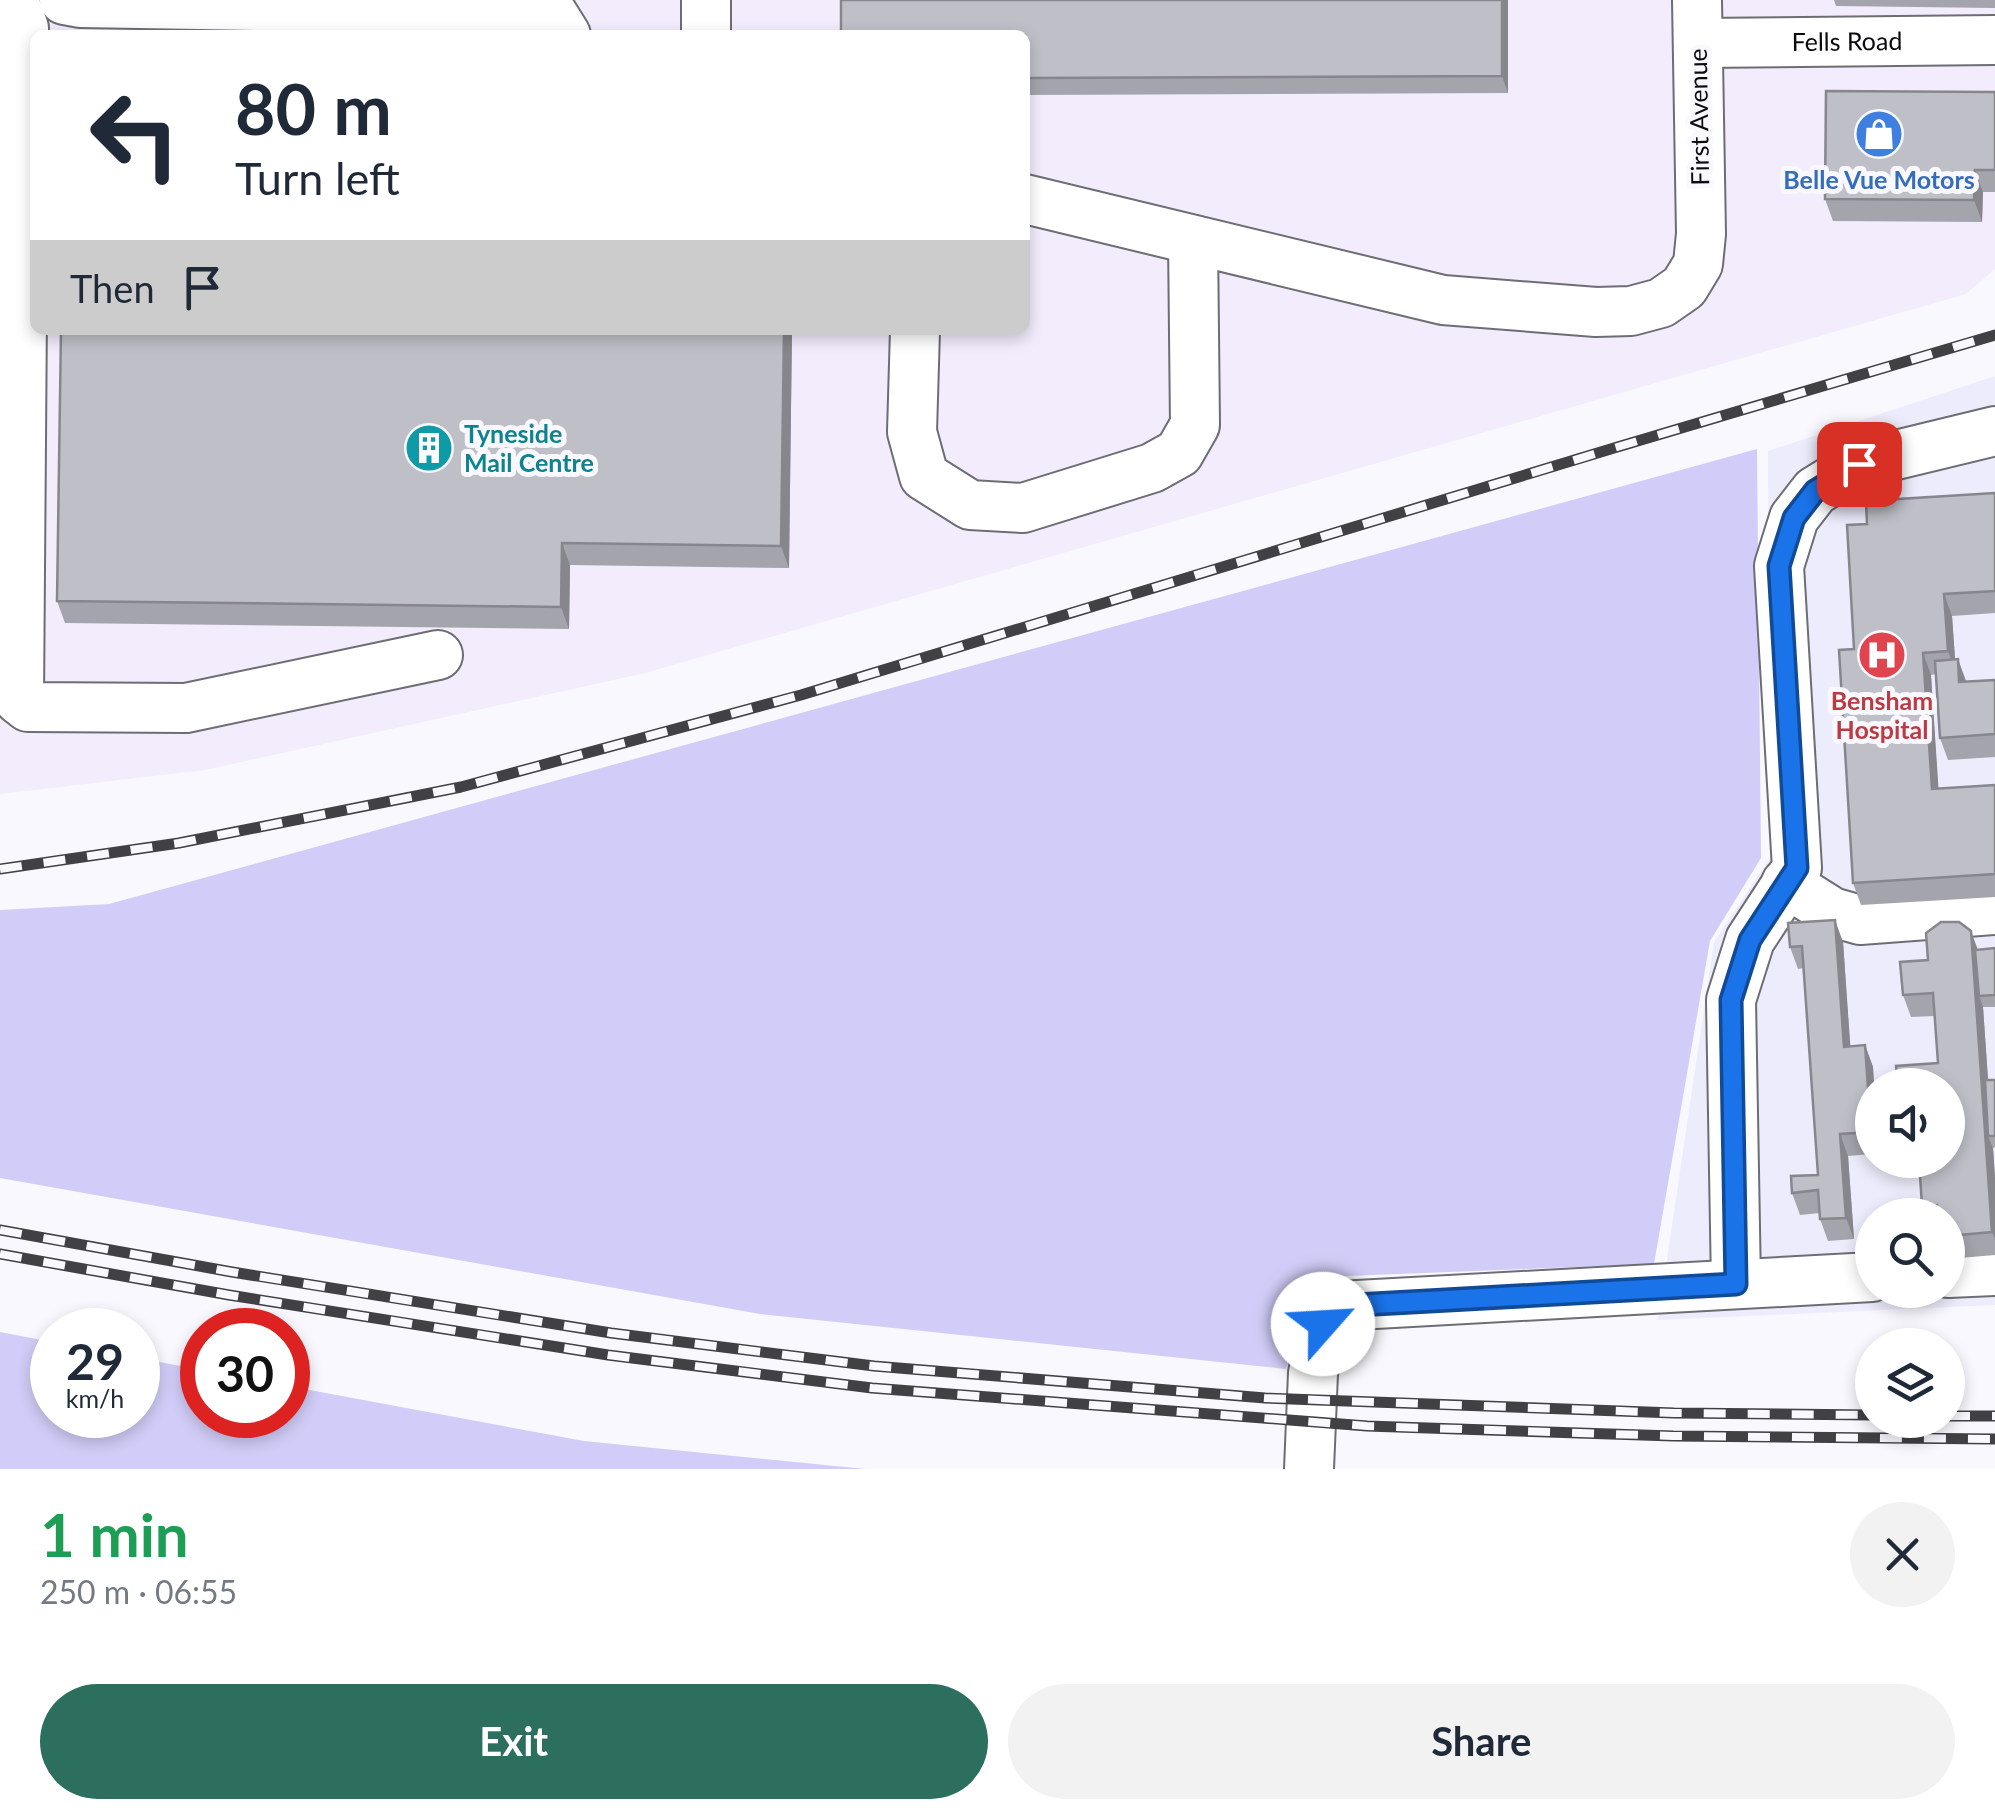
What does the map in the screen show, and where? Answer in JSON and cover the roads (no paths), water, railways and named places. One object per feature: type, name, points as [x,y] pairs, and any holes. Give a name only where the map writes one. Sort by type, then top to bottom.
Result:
[{"type":"street","points":[[14,0],[24,39],[10,460],[10,700],[28,707],[186,708],[438,655]]},
{"type":"street","points":[[64,0],[558,23]]},
{"type":"street","points":[[706,0],[706,30]]},
{"type":"street","name":"Fells Road","points":[[1698,22],[1995,40]]},
{"type":"street","name":"First Avenue","points":[[1030,200],[1443,300],[1596,312],[1631,311],[1661,302],[1684,287],[1698,264],[1698,22]]},
{"type":"street","points":[[916,335],[912,432],[924,476],[970,504],[1023,508],[1152,468],[1179,454],[1195,425],[1193,240]]},
{"type":"street","points":[[1736,1284],[1731,1000],[1750,940],[1797,868],[1779,566],[1794,518],[1815,491],[1859,464],[1995,432]]},
{"type":"street","points":[[1786,883],[1832,912],[1860,920],[1994,910]]},
{"type":"street","points":[[1965,1272],[1995,1270]]},
{"type":"street","points":[[1308,1458],[1312,1373],[1323,1324],[1338,1306],[1855,1278]]},
{"type":"railway","points":[[0,869],[179,843],[461,787],[801,695],[1995,335]]},
{"type":"railway","points":[[0,1230],[611,1333],[874,1366],[1265,1398],[1674,1413],[1855,1415]]},
{"type":"railway","points":[[0,1254],[608,1355],[872,1388],[1367,1426],[1673,1436],[1995,1439]]},
{"type":"railway","points":[[1965,1416],[1995,1416]]},
{"type":"place","name":"Belle Vue Motors","points":[[1879,134]]},
{"type":"place","name":"Tyneside Mail Centre","points":[[429,448]]},
{"type":"place","name":"Bensham Hospital","points":[[1882,655]]}]
